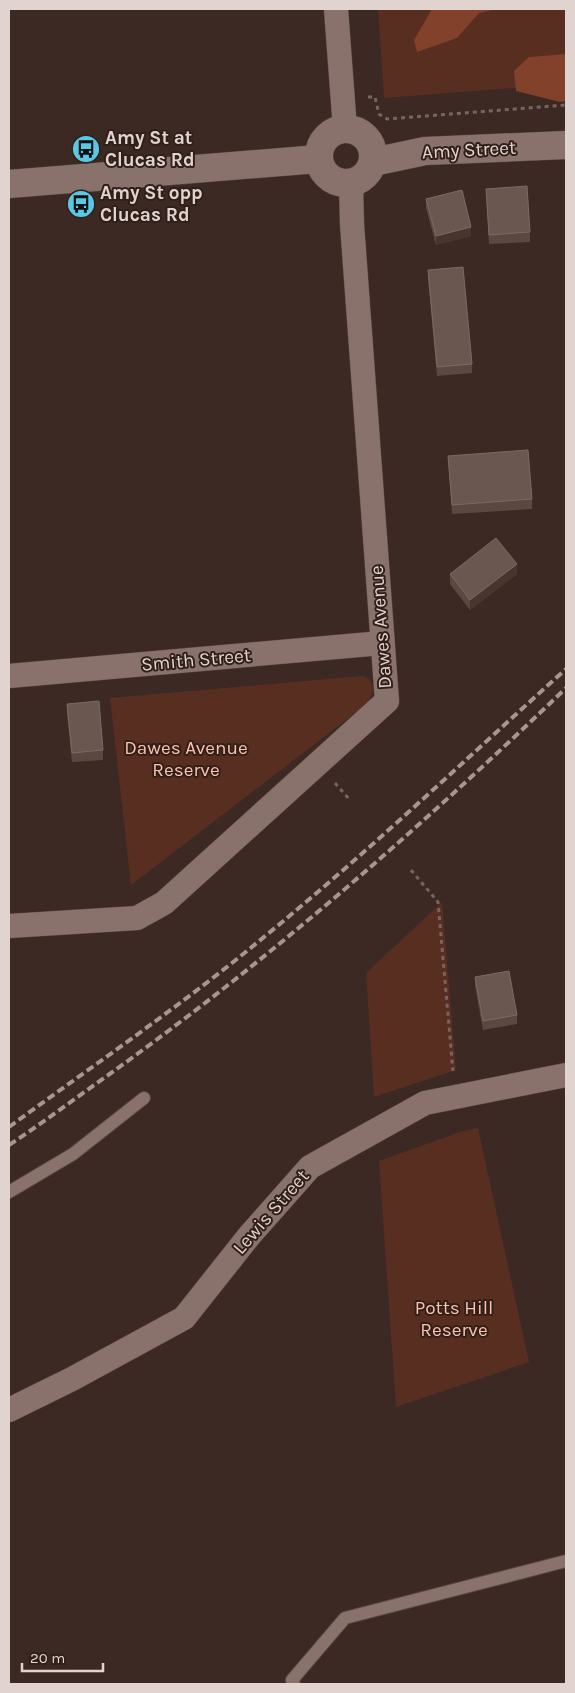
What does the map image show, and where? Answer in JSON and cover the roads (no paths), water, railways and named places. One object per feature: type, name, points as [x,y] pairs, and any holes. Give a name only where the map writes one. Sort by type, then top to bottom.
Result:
[{"type":"main road","points":[[345,129],[361,133],[372,146],[373,162],[365,176],[351,183],[342,183],[326,175],[318,159],[322,142],[336,130],[345,129]]},
{"type":"main road","name":"Amy Street","points":[[373,162],[425,151],[566,145]]},
{"type":"main road","points":[[9,184],[318,159]]},
{"type":"street","points":[[336,9],[345,129]]},
{"type":"street","name":"Dawes Avenue","points":[[9,926],[137,918],[164,903],[387,701],[352,224],[351,183]]},
{"type":"street","name":"Smith Street","points":[[9,676],[382,643]]},
{"type":"street","name":"Lewis Street","points":[[9,1410],[72,1379],[184,1318],[249,1236],[310,1167],[425,1103],[566,1074]]},
{"type":"lane","points":[[9,1192],[73,1154],[144,1098]]},
{"type":"lane","points":[[289,1683],[345,1618],[566,1561]]},
{"type":"railway","points":[[9,1127],[170,1011],[303,905],[379,839],[566,669]]},
{"type":"railway","points":[[9,1145],[171,1029],[288,936],[346,888],[457,790],[566,688]]},
{"type":"place","name":"Amy St at Clucas Rd","points":[[86,149]]},
{"type":"place","name":"Amy St opp Clucas Rd","points":[[81,204]]},
{"type":"park label","name":"Dawes Avenue Reserve","points":[[186,759]]},
{"type":"park label","name":"Potts Hill Reserve","points":[[454,1319]]}]
